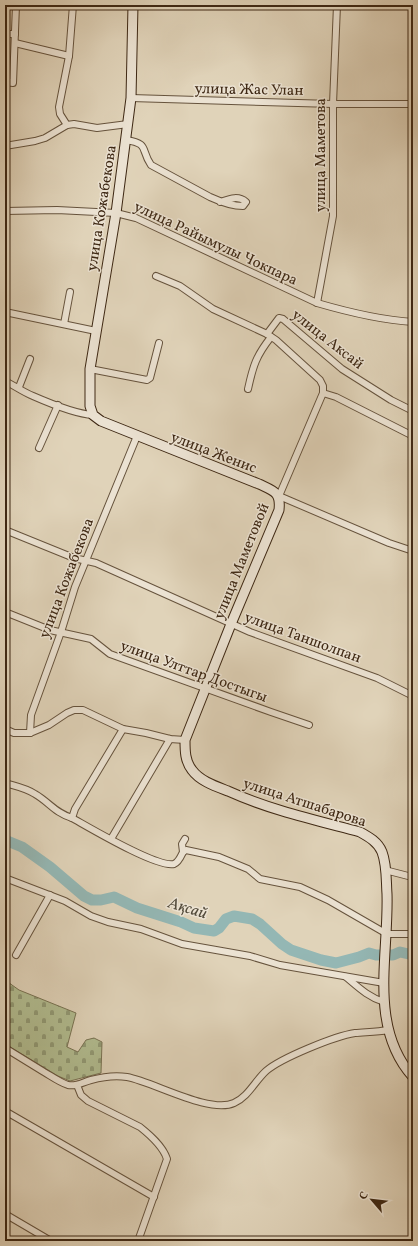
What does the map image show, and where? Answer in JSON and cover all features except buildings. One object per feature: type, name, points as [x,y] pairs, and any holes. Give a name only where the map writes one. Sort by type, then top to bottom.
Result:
[{"type":"main road","name":"улица Кожабекова","points":[[93,415],[90,406],[90,369],[116,213],[132,98],[132,5]]},
{"type":"main road","name":"улица Женис","points":[[93,415],[101,421],[137,436],[274,490],[279,496]]},
{"type":"main road","name":"улица Маметовой","points":[[185,740],[231,624],[279,510],[279,496]]},
{"type":"main road","name":"улица Атшабарова","points":[[185,740],[187,760],[192,770],[200,778],[210,784],[242,798],[278,810],[360,832],[377,843],[382,851],[385,870],[387,934],[384,1002],[388,1030],[396,1052],[413,1077]]},
{"type":"street","points":[[5,82],[13,83],[16,5]]},
{"type":"street","points":[[67,125],[60,114],[59,107],[69,56],[72,5]]},
{"type":"street","name":"улица Маметова","points":[[317,303],[334,216],[333,104],[337,5]]},
{"type":"street","points":[[5,34],[15,34]]},
{"type":"street","points":[[15,43],[69,56]]},
{"type":"street","name":"улица Жас Улан","points":[[132,98],[333,104],[413,104]]},
{"type":"street","points":[[5,146],[45,138],[67,125],[74,124],[97,128],[128,124]]},
{"type":"street","points":[[126,140],[141,144],[151,164],[220,202]]},
{"type":"street","name":"улица Райымулы Чокпара","points":[[5,211],[57,210],[116,213],[136,218],[317,303],[340,310],[378,318],[413,322]]},
{"type":"street","points":[[156,276],[180,286],[213,309],[269,336],[320,380],[323,386],[323,393],[336,397],[413,436]]},
{"type":"street","points":[[64,324],[70,292]]},
{"type":"street","points":[[5,312],[96,331]]},
{"type":"street","name":"улица Аксай","points":[[269,336],[279,318],[283,319],[342,369],[391,400],[413,411]]},
{"type":"street","points":[[248,389],[256,358],[269,336]]},
{"type":"street","points":[[90,369],[147,380],[150,378],[159,343]]},
{"type":"street","points":[[19,387],[30,359]]},
{"type":"street","name":"улица Женис","points":[[5,381],[19,387],[33,396],[83,414],[93,415]]},
{"type":"street","name":"улица Маметовой","points":[[279,496],[323,393]]},
{"type":"street","points":[[39,448],[58,405]]},
{"type":"street","name":"улица Кожабекова","points":[[30,733],[31,715],[61,632],[75,587],[137,436]]},
{"type":"street","name":"улица Женис","points":[[279,496],[389,543],[413,551]]},
{"type":"street","name":"улица Таншолпан","points":[[5,530],[74,558],[96,563],[231,624],[377,678],[413,696]]},
{"type":"street","name":"улица Улттар Достыгы","points":[[5,612],[50,630],[91,640],[110,654],[309,725]]},
{"type":"street","points":[[5,728],[14,732],[30,733],[49,725],[67,713],[74,710],[83,710],[123,729],[146,733],[170,740],[185,740]]},
{"type":"street","points":[[72,818],[75,809],[123,729]]},
{"type":"street","points":[[111,839],[170,740]]},
{"type":"street","points":[[5,783],[28,790],[64,816],[72,818],[149,858],[173,864],[178,862],[183,852],[182,844],[185,839]]},
{"type":"street","points":[[183,852],[191,851],[219,856],[248,869],[260,878],[300,887],[328,900],[387,934],[413,934]]},
{"type":"street","points":[[385,870],[412,877]]},
{"type":"street","points":[[5,878],[65,901],[91,916],[108,922],[141,929],[182,944],[250,956],[280,965],[384,983]]},
{"type":"street","points":[[16,955],[50,895]]},
{"type":"street","points":[[346,977],[365,994],[384,1002]]},
{"type":"street","points":[[5,1048],[57,1080],[69,1085],[77,1085],[90,1080],[109,1077],[127,1077],[198,1102],[224,1105],[241,1099],[267,1070],[290,1057],[338,1037],[354,1033],[388,1030]]},
{"type":"street","points":[[77,1085],[81,1095],[88,1100],[140,1127],[165,1153],[167,1158],[138,1241]]},
{"type":"street","points":[[5,1110],[154,1196]]},
{"type":"street","points":[[5,1214],[51,1241]]},
{"type":"green space","points":[[5,980],[19,990],[76,1013],[67,1047],[78,1052],[86,1040],[94,1038],[102,1042],[101,1073],[70,1081],[58,1076],[5,1044]]},
{"type":"waterway","name":"Ақсай","points":[[5,840],[22,847],[50,867],[84,896],[92,900],[101,900],[114,897],[137,908],[181,922],[194,928],[214,931],[219,928],[226,919],[234,916],[252,919],[291,950],[321,960],[336,963],[369,953],[376,955],[393,955],[400,952],[413,955]]}]
